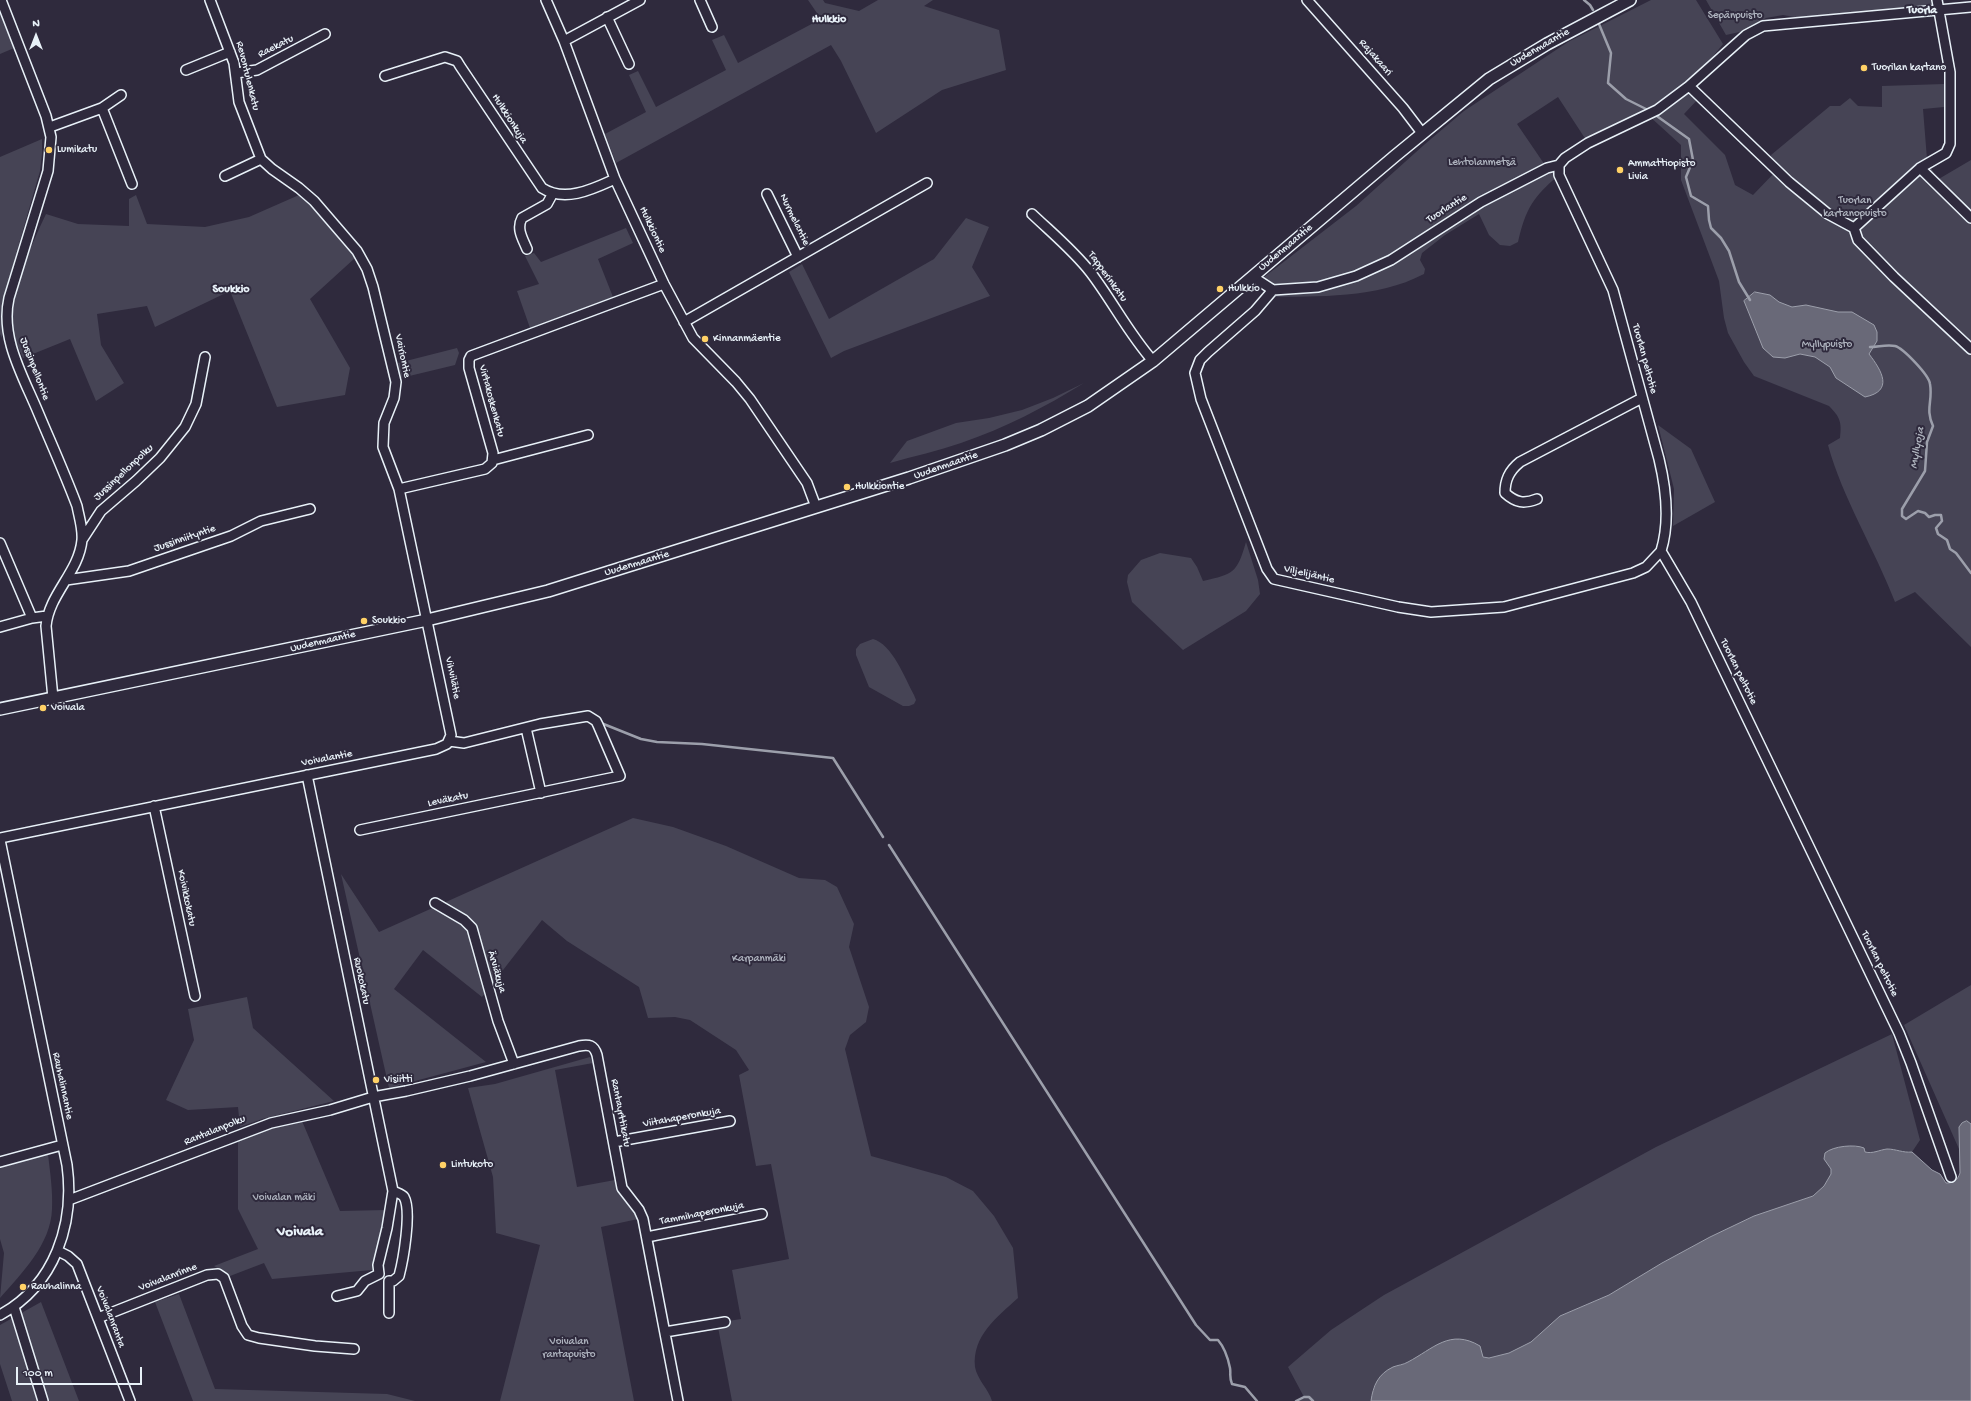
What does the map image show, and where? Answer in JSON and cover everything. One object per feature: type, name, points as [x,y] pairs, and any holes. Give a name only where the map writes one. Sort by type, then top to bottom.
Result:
[{"type":"main road","name":"Uudenmaantie","points":[[0,709],[428,620],[505,602],[592,578],[960,462],[1041,430],[1088,406],[1153,361],[1464,98],[1513,64],[1588,21],[1630,0]]},
{"type":"street","name":"Jussinpellontie","points":[[1,0],[50,127],[51,149],[48,171],[12,288],[6,319],[15,357],[77,506],[81,523],[82,540],[78,556],[66,580],[53,600],[47,616],[46,626],[53,698]]},
{"type":"street","name":"Revontulenkatu","points":[[210,0],[230,52],[236,73],[239,102],[261,158]]},
{"type":"street","name":"Hulkkiontie","points":[[546,0],[564,41],[615,179],[664,284],[684,322],[693,338],[736,382],[750,399],[806,483],[816,507]]},
{"type":"street","points":[[564,41],[640,0]]},
{"type":"street","points":[[700,0],[712,26]]},
{"type":"street","name":"Rajakaari","points":[[1307,0],[1403,108],[1422,134]]},
{"type":"street","points":[[1854,228],[1920,168],[1946,153],[1950,144],[1950,72],[1937,0]]},
{"type":"street","name":"Tuorlantie","points":[[1273,290],[1318,287],[1373,270],[1481,202],[1547,168],[1558,165],[1565,158],[1588,143],[1652,112],[1689,86],[1746,35],[1763,26],[1971,7]]},
{"type":"street","points":[[607,17],[629,64]]},
{"type":"street","name":"Raekatu","points":[[236,73],[258,70],[325,34]]},
{"type":"street","points":[[186,70],[230,52]]},
{"type":"street","name":"Hulkkionkuja","points":[[385,76],[439,58],[445,57],[457,61],[537,183],[547,191],[553,193]]},
{"type":"street","points":[[1689,86],[1789,182],[1828,214],[1854,228],[1858,240],[1896,280],[1971,349]]},
{"type":"street","points":[[50,127],[102,108],[121,95]]},
{"type":"street","points":[[102,108],[132,184]]},
{"type":"street","points":[[225,176],[261,158]]},
{"type":"street","name":"Vairiontie","points":[[261,158],[272,169],[299,188],[314,201],[357,251],[367,269],[395,374],[394,398],[384,423],[383,439],[386,455],[399,489],[422,607],[428,620]]},
{"type":"street","name":"Tuorlan peltotie","points":[[1558,165],[1559,175],[1613,290],[1664,478],[1664,542],[1661,551],[1694,608],[1898,1033],[1911,1063],[1951,1178]]},
{"type":"street","points":[[1920,168],[1971,218]]},
{"type":"street","points":[[527,249],[520,230],[520,222],[522,218],[547,204],[553,193],[568,194],[584,192],[615,179]]},
{"type":"street","points":[[684,322],[927,183]]},
{"type":"street","name":"Nurmelantie","points":[[767,194],[798,256]]},
{"type":"street","name":"Tapperinkatu","points":[[1032,214],[1069,248],[1090,272],[1140,347],[1153,361]]},
{"type":"street","points":[[1253,277],[1273,290]]},
{"type":"street","name":"Virtakoskenkatu","points":[[493,460],[493,453],[469,368],[469,360],[471,356],[664,284]]},
{"type":"street","name":"Viljelijäntie","points":[[1273,290],[1255,311],[1200,360],[1195,373],[1196,384],[1204,406],[1267,569],[1274,579],[1398,607],[1431,612],[1470,610],[1504,607],[1633,573],[1646,567],[1661,551]]},
{"type":"street","name":"Jussinpellonpolku","points":[[82,540],[101,511],[160,458],[185,427],[196,404],[206,357]]},
{"type":"street","points":[[1537,499],[1527,503],[1518,502],[1505,493],[1505,483],[1513,468],[1520,462],[1642,398]]},
{"type":"street","points":[[399,489],[485,469],[489,467],[493,460],[588,435]]},
{"type":"street","name":"Jussinniityntie","points":[[66,580],[129,571],[231,536],[261,521],[310,509]]},
{"type":"street","points":[[0,543],[32,618]]},
{"type":"street","points":[[0,627],[32,618],[47,616]]},
{"type":"street","name":"Vihvilätie","points":[[428,620],[451,730],[449,741]]},
{"type":"street","name":"Voivalantie","points":[[0,839],[436,749],[444,746],[449,741],[464,743],[583,716],[592,718],[598,725],[620,776]]},
{"type":"street","points":[[526,728],[541,793]]},
{"type":"street","name":"Ruokokatu","points":[[307,775],[393,1191],[388,1228],[378,1265],[379,1274]]},
{"type":"street","name":"Leväkatu","points":[[360,830],[620,776]]},
{"type":"street","name":"Koivikkokatu","points":[[154,806],[195,996]]},
{"type":"street","name":"Rauhalinnantie","points":[[0,839],[69,1182],[69,1200],[64,1235],[58,1251],[41,1278],[14,1307],[0,1315]]},
{"type":"street","name":"Ärviäkuja","points":[[435,903],[464,920],[472,928],[498,1021],[514,1064]]},
{"type":"street","name":"Rantayrttikatu","points":[[373,1097],[406,1091],[584,1045],[594,1047],[597,1055],[622,1188],[642,1214],[678,1401]]},
{"type":"street","name":"Rantalanpolku","points":[[69,1200],[92,1193],[259,1127],[330,1110],[373,1097]]},
{"type":"street","name":"Viitahaperonkuja","points":[[614,1142],[730,1121]]},
{"type":"street","points":[[0,1162],[62,1145]]},
{"type":"street","points":[[337,1296],[357,1291],[365,1282],[379,1274],[385,1280],[389,1281],[393,1281],[399,1276],[407,1227],[405,1199],[403,1196],[393,1191]]},
{"type":"street","name":"Tammihaperonkuja","points":[[647,1237],[762,1214]]},
{"type":"street","name":"Voivalanranta","points":[[58,1251],[68,1256],[76,1264],[130,1401]]},
{"type":"street","name":"Voivalanrinne","points":[[98,1318],[207,1275],[214,1274],[221,1276],[225,1281],[242,1326],[248,1335],[280,1341],[354,1349]]},
{"type":"street","points":[[389,1281],[389,1313]]},
{"type":"street","points":[[14,1307],[44,1401]]},
{"type":"street","points":[[665,1332],[725,1322]]},
{"type":"green space","points":[[808,0],[823,0],[825,3],[859,11],[878,0],[933,0],[924,6],[999,30],[1006,70],[942,90],[876,133],[841,61],[831,45],[616,163],[605,134],[646,112],[629,75],[638,71],[656,107],[726,70],[712,40],[724,35],[738,63],[821,19]]},
{"type":"green space","points":[[1651,0],[1696,0],[1723,44],[1689,86],[1700,97],[1684,114],[1725,155],[1735,185],[1753,195],[1777,170],[1772,164],[1771,155],[1830,106],[1840,106],[1850,98],[1858,106],[1882,107],[1882,86],[1944,84],[1944,107],[1923,109],[1927,159],[1937,180],[1971,160],[1971,647],[1915,592],[1895,602],[1850,504],[1834,465],[1828,445],[1840,438],[1841,428],[1836,413],[1829,406],[1754,376],[1744,362],[1728,333],[1724,318],[1719,281],[1681,180],[1681,145],[1648,115],[1588,143],[1558,97],[1517,124],[1547,168],[1559,165],[1559,175],[1543,190],[1532,204],[1524,220],[1518,242],[1510,246],[1500,245],[1489,235],[1479,214],[1445,235],[1422,253],[1420,260],[1425,269],[1424,274],[1406,282],[1367,292],[1327,296],[1266,297],[1273,290],[1259,281],[1356,206],[1464,111],[1568,42]]},
{"type":"green space","name":"Sepänpuisto","points":[[1706,0],[1931,0],[1933,10],[1805,19],[1783,15],[1766,18],[1744,31],[1726,35]]},
{"type":"green space","points":[[0,13],[14,48],[0,54]]},
{"type":"green space","points":[[42,139],[40,171],[2,303],[2,338],[0,334],[0,157]]},
{"type":"green space","points":[[136,195],[147,224],[205,227],[249,217],[299,195],[315,206],[330,223],[355,258],[310,299],[350,368],[345,395],[277,407],[230,291],[155,327],[147,306],[97,314],[101,345],[124,383],[96,401],[70,339],[23,358],[12,329],[14,302],[22,270],[46,214],[78,224],[129,226],[129,199]]},
{"type":"green space","points":[[966,218],[989,227],[972,267],[990,296],[844,351],[831,358],[789,272],[802,264],[829,319],[934,259]]},
{"type":"green space","points":[[626,228],[633,243],[598,259],[613,297],[530,328],[517,291],[539,284],[525,256],[534,253],[541,262]]},
{"type":"green space","points":[[457,348],[459,353],[455,365],[401,378],[398,363]]},
{"type":"green space","points":[[1084,383],[1040,409],[993,431],[952,446],[890,463],[907,441],[956,423],[989,418],[1022,410],[1053,398]]},
{"type":"green space","points":[[1658,425],[1691,449],[1715,502],[1673,526],[1674,489]]},
{"type":"green space","points":[[1246,542],[1258,580],[1260,594],[1246,611],[1183,650],[1132,602],[1127,582],[1128,575],[1141,560],[1160,553],[1191,558],[1203,581],[1228,574],[1233,570],[1240,560]]},
{"type":"green space","points":[[873,639],[880,642],[892,654],[914,695],[916,700],[914,704],[903,706],[869,687],[856,655],[856,649],[860,644]]},
{"type":"green space","name":"Karpanmäki","points":[[633,818],[673,827],[726,846],[799,878],[825,880],[837,887],[854,924],[849,947],[869,1007],[866,1022],[850,1035],[845,1049],[871,1156],[946,1177],[973,1191],[994,1216],[1013,1248],[1018,1298],[994,1320],[988,1328],[982,1337],[975,1356],[976,1371],[992,1401],[732,1401],[718,1327],[728,1325],[728,1321],[741,1319],[732,1270],[789,1259],[771,1164],[756,1166],[739,1075],[749,1070],[736,1050],[690,1020],[675,1017],[648,1018],[639,987],[567,941],[542,920],[482,997],[423,950],[394,989],[486,1062],[389,1088],[341,874],[379,932]]},
{"type":"green space","points":[[1971,985],[1971,1124],[1967,1121],[1959,1128],[1959,1149],[1904,1025]]},
{"type":"green space","points":[[247,997],[253,1028],[334,1101],[262,1119],[240,1127],[238,1107],[188,1110],[166,1100],[194,1040],[188,1009]]},
{"type":"green space","points":[[1892,1034],[1920,1140],[1912,1152],[1904,1153],[1885,1149],[1871,1154],[1865,1152],[1859,1146],[1851,1147],[1828,1164],[1831,1169],[1831,1174],[1824,1186],[1813,1196],[1754,1216],[1710,1237],[1662,1263],[1609,1295],[1560,1316],[1531,1342],[1509,1353],[1489,1358],[1436,1345],[1408,1363],[1394,1367],[1373,1388],[1371,1401],[1296,1401],[1304,1397],[1288,1367],[1331,1330],[1384,1295],[1656,1147]]},
{"type":"green space","name":"Voivalan rantapuisto","points":[[590,1057],[593,1063],[555,1070],[577,1187],[615,1180],[619,1191],[638,1219],[601,1227],[634,1401],[500,1401],[540,1245],[496,1233],[493,1177],[468,1088],[495,1084]]},
{"type":"green space","name":"Voivalan mäki","points":[[302,1121],[340,1211],[386,1210],[372,1270],[272,1279],[264,1263],[230,1276],[214,1266],[258,1249],[238,1209],[238,1138],[261,1130]]},
{"type":"green space","points":[[48,1154],[52,1209],[47,1234],[41,1246],[26,1268],[0,1298],[4,1253],[0,1239],[0,1168]]},
{"type":"green space","points":[[179,1294],[215,1389],[387,1394],[415,1401],[193,1401],[155,1302]]},
{"type":"green space","points":[[41,1302],[79,1401],[12,1401],[0,1364],[0,1325]]},
{"type":"water","points":[[1755,292],[1770,295],[1779,302],[1792,307],[1806,305],[1838,312],[1852,312],[1874,325],[1877,332],[1877,341],[1869,354],[1881,373],[1883,380],[1880,390],[1865,397],[1836,378],[1830,367],[1815,357],[1800,354],[1785,358],[1773,357],[1763,348],[1744,301]]},
{"type":"water","points":[[1967,1121],[1971,1124],[1971,1401],[1371,1401],[1375,1385],[1384,1373],[1393,1367],[1406,1363],[1442,1342],[1460,1339],[1469,1341],[1480,1346],[1483,1357],[1489,1358],[1509,1353],[1531,1342],[1560,1316],[1609,1295],[1662,1263],[1710,1237],[1754,1216],[1813,1196],[1824,1186],[1831,1174],[1831,1169],[1824,1159],[1825,1153],[1833,1149],[1844,1146],[1855,1146],[1864,1148],[1865,1152],[1887,1149],[1912,1152],[1932,1170],[1940,1174],[1946,1183],[1951,1183],[1958,1178],[1960,1173],[1959,1127],[1962,1123]]},
{"type":"waterway","points":[[1584,0],[1593,10]]},
{"type":"waterway","points":[[1599,24],[1611,53],[1608,83],[1626,99],[1650,111]]},
{"type":"waterway","points":[[1654,114],[1689,139],[1693,160],[1686,177],[1691,196],[1708,206],[1711,228],[1721,238],[1729,251],[1739,282],[1750,300]]},
{"type":"waterway","name":"Myllyoja","points":[[1870,347],[1889,345],[1899,348],[1915,362],[1929,380],[1931,390],[1929,410],[1933,426],[1927,442],[1925,471],[1902,509],[1902,516],[1906,519],[1918,511],[1925,513],[1929,517],[1941,515],[1942,521],[1936,528],[1938,534],[1947,540],[1950,549],[1956,553],[1971,573]]},
{"type":"waterway","points":[[601,723],[641,739],[657,742],[702,744],[833,758],[883,837]]},
{"type":"waterway","points":[[889,845],[1196,1325],[1210,1340],[1218,1340],[1224,1349],[1230,1368],[1232,1384],[1245,1387],[1257,1401]]},
{"type":"waterway","points":[[1296,1401],[1304,1397],[1309,1397],[1313,1401]]},
{"type":"place","name":"Tuorilan kartano","points":[[1864,68]]},
{"type":"place","name":"Lumikatu","points":[[49,150]]},
{"type":"place","name":"Ammattiopisto Livia","points":[[1620,170]]},
{"type":"place","name":"Hulkkio","points":[[1220,289]]},
{"type":"place","name":"Kinnanmäentie","points":[[705,339]]},
{"type":"place","name":"Hulkkiontie","points":[[847,487]]},
{"type":"place","name":"Soukkio","points":[[364,621]]},
{"type":"place","name":"Voivala","points":[[43,708]]},
{"type":"place","name":"Visiitti","points":[[376,1080]]},
{"type":"place","name":"Lintukoto","points":[[443,1165]]},
{"type":"place","name":"Rauhalinna","points":[[23,1287]]},
{"type":"district","name":"Tuorla","points":[[1922,11]]},
{"type":"district","name":"Hulkkio","points":[[829,20]]},
{"type":"district","name":"Soukkio","points":[[231,290]]},
{"type":"district","name":"Voivala","points":[[300,1233]]},
{"type":"park label","name":"Lehtolanmetsä","points":[[1482,163]]},
{"type":"park label","name":"Tuorlan kartanopuisto","points":[[1855,207]]},
{"type":"park label","name":"Myllypuisto","points":[[1827,345]]}]
